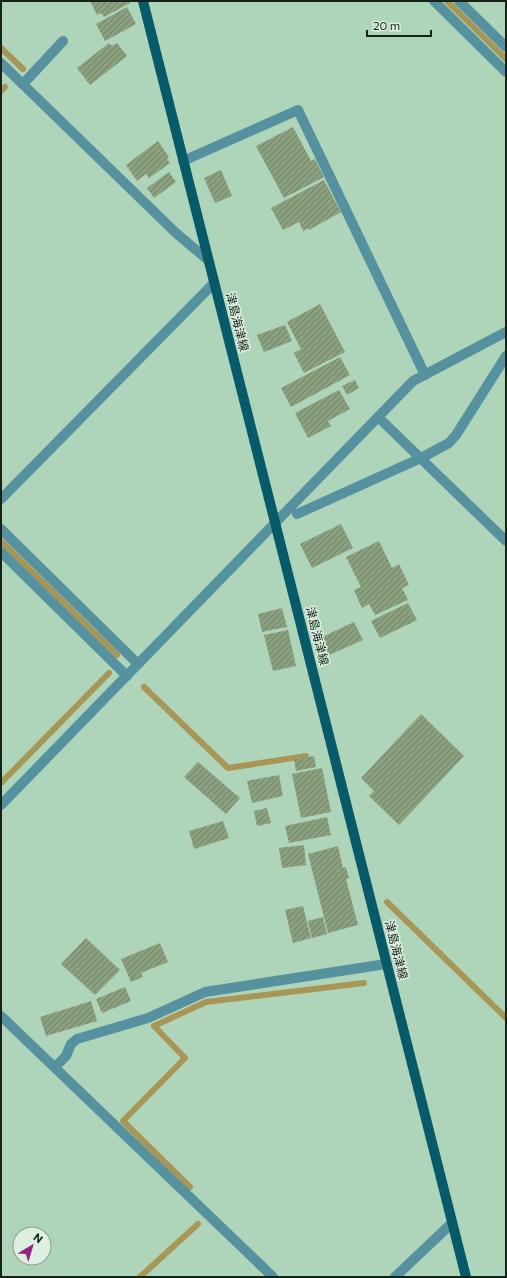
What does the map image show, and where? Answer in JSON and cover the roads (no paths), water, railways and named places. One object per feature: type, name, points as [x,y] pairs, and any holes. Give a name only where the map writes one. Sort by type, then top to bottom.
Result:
[{"type":"main road","name":"津島海津線","points":[[143,1],[466,1277]]},
{"type":"street","points":[[434,1],[506,72]]},
{"type":"street","points":[[459,1],[506,47]]},
{"type":"street","points":[[22,84],[63,41]]},
{"type":"street","points":[[1,63],[176,233],[208,260]]},
{"type":"street","points":[[183,161],[298,110],[425,375]]},
{"type":"street","points":[[1,499],[214,283]]},
{"type":"street","points":[[1,805],[412,381],[506,332]]},
{"type":"street","points":[[296,514],[421,458],[449,443],[456,435],[506,356]]},
{"type":"street","points":[[378,417],[506,541]]},
{"type":"street","points":[[1,529],[138,664]]},
{"type":"street","points":[[1,552],[127,676]]},
{"type":"street","points":[[55,1067],[66,1056],[71,1044],[77,1039],[148,1018],[205,992],[386,964]]},
{"type":"street","points":[[1,1016],[273,1277]]},
{"type":"street","points":[[395,1277],[452,1223]]},
{"type":"waterway","points":[[447,1],[506,59]]},
{"type":"waterway","points":[[1,48],[23,69]]},
{"type":"waterway","points":[[1,91],[5,87]]},
{"type":"waterway","points":[[1,541],[117,655]]},
{"type":"waterway","points":[[1,783],[109,673]]},
{"type":"waterway","points":[[144,687],[228,768],[306,756]]},
{"type":"waterway","points":[[387,902],[506,1018]]},
{"type":"waterway","points":[[190,1187],[123,1121],[185,1058],[154,1026],[206,1002],[364,983]]},
{"type":"waterway","points":[[140,1277],[198,1224]]}]
